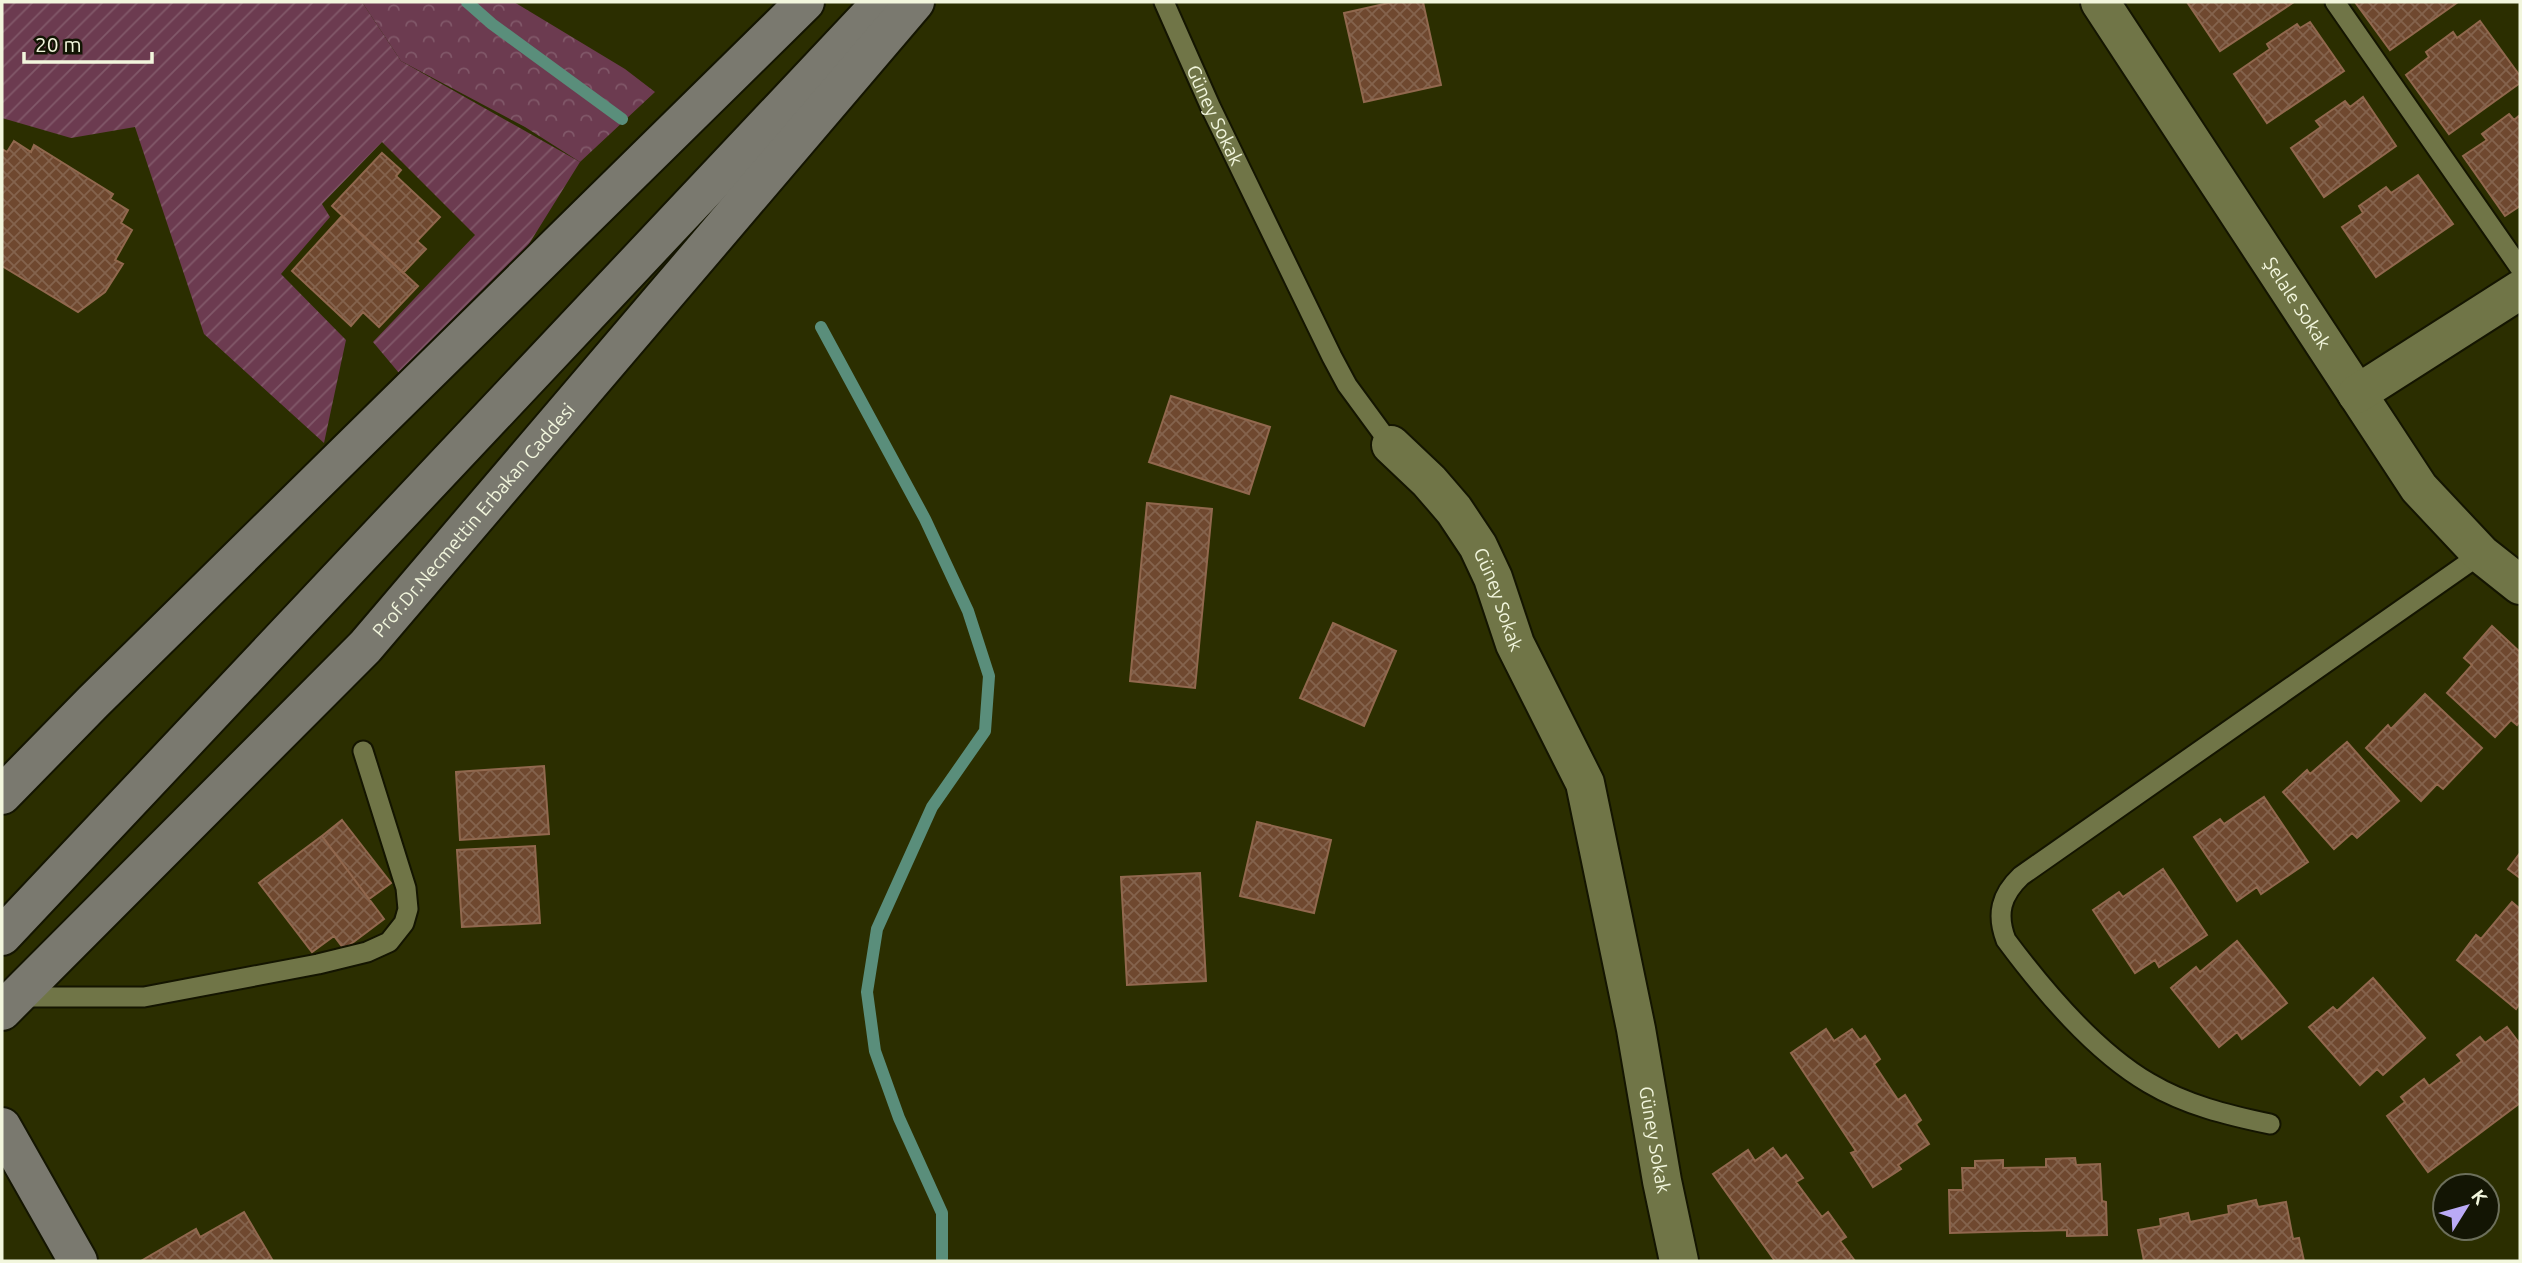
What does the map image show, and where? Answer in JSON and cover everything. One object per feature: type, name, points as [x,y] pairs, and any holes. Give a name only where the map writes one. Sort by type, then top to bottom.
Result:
[{"type":"main road","points":[[2,795],[93,702],[805,2]]},
{"type":"main road","points":[[2,936],[882,2]]},
{"type":"main road","name":"Prof.Dr.Necmettin Erbakan Caddesi","points":[[8,1004],[365,646],[915,2]]},
{"type":"main road","points":[[2,1127],[78,1261]]},
{"type":"street","name":"Şelale Sokak","points":[[2100,2],[2419,488],[2481,554],[2520,585]]},
{"type":"street","points":[[2357,394],[2520,290]]},
{"type":"street","name":"Güney Sokak","points":[[1391,445],[1429,481],[1454,510],[1478,546],[1498,590],[1516,644],[1586,783],[1679,1261]]},
{"type":"lane","name":"Güney Sokak","points":[[1164,2],[1211,108],[1332,357],[1347,385],[1391,445]]},
{"type":"lane","points":[[2335,2],[2520,268]]},
{"type":"lane","points":[[2270,1124],[2226,1115],[2183,1100],[2149,1083],[2089,1038],[2006,940],[2001,927],[2003,898],[2010,886],[2021,876],[2481,554]]},
{"type":"lane","points":[[8,1004],[145,998],[318,964],[367,952],[389,942],[404,923],[408,909],[406,888],[363,751]]},
{"type":"green space","points":[[2,2],[362,2],[401,61],[580,162],[509,276],[409,385],[373,342],[475,235],[382,142],[322,204],[330,217],[281,274],[346,340],[324,443],[204,334],[135,127],[71,138],[2,118]]},
{"type":"green space","points":[[362,2],[514,2],[625,69],[655,92],[580,162],[525,127],[401,61]]},
{"type":"building","points":[[1393,2],[1423,2],[1441,85],[1364,102],[1344,13]]},
{"type":"building","points":[[2187,2],[2294,2],[2220,51]]},
{"type":"building","points":[[2355,2],[2458,2],[2390,50]]},
{"type":"building","points":[[2480,21],[2520,76],[2520,83],[2449,134],[2406,75],[2429,57],[2426,52],[2453,32],[2457,38]]},
{"type":"building","points":[[2310,22],[2344,71],[2267,123],[2234,74],[2270,49],[2267,44],[2297,24],[2300,28]]},
{"type":"building","points":[[2363,97],[2396,146],[2324,197],[2291,148],[2321,127],[2316,121],[2345,101],[2350,107]]},
{"type":"building","points":[[2509,114],[2514,120],[2520,115],[2520,206],[2505,216],[2463,156],[2487,140],[2482,134]]},
{"type":"building","points":[[14,141],[31,152],[34,145],[113,194],[110,199],[128,210],[121,223],[132,230],[115,260],[123,264],[105,292],[78,312],[2,266],[2,149],[7,152]]},
{"type":"building","points":[[382,153],[401,170],[396,176],[440,217],[417,241],[426,249],[403,273],[332,206]]},
{"type":"building","points":[[2418,175],[2453,224],[2376,277],[2342,227],[2363,213],[2359,206],[2386,187],[2391,193]]},
{"type":"building","points":[[342,216],[418,286],[379,327],[363,312],[351,326],[292,271]]},
{"type":"building","points":[[1171,396],[1270,427],[1249,494],[1149,462]]},
{"type":"building","points":[[1147,503],[1212,509],[1195,688],[1130,681]]},
{"type":"building","points":[[1333,623],[1396,651],[1364,726],[1300,698]]},
{"type":"building","points":[[2492,626],[2520,652],[2520,721],[2517,725],[2511,720],[2495,737],[2447,693],[2472,665],[2464,658]]},
{"type":"building","points":[[2425,694],[2482,748],[2443,789],[2437,784],[2421,801],[2366,748],[2388,725],[2391,729]]},
{"type":"building","points":[[2347,742],[2399,801],[2357,838],[2352,833],[2334,849],[2283,792],[2307,770],[2310,774]]},
{"type":"building","points":[[544,766],[549,834],[460,840],[456,772]]},
{"type":"building","points":[[2264,797],[2308,862],[2261,894],[2257,887],[2237,901],[2194,837],[2220,819],[2224,824]]},
{"type":"building","points":[[342,820],[391,883],[369,899],[322,836]]},
{"type":"building","points":[[1257,822],[1331,840],[1314,913],[1240,896]]},
{"type":"building","points":[[322,836],[384,919],[344,949],[334,936],[312,952],[259,883]]},
{"type":"building","points":[[535,846],[540,923],[462,927],[457,850]]},
{"type":"building","points":[[2520,853],[2520,878],[2508,869]]},
{"type":"building","points":[[2163,869],[2207,935],[2159,967],[2155,960],[2135,973],[2093,910],[2119,892],[2123,897]]},
{"type":"building","points":[[1200,873],[1206,981],[1127,985],[1121,877]]},
{"type":"building","points":[[2512,902],[2520,909],[2520,1003],[2516,1009],[2457,960],[2476,935],[2481,939]]},
{"type":"building","points":[[2237,941],[2287,1003],[2242,1039],[2237,1032],[2219,1047],[2171,988],[2196,967],[2200,972]]},
{"type":"building","points":[[2373,978],[2425,1038],[2383,1075],[2377,1069],[2360,1085],[2309,1027],[2333,1007],[2337,1011]]},
{"type":"building","points":[[2507,1027],[2520,1044],[2520,1103],[2428,1172],[2387,1116],[2405,1102],[2401,1097],[2424,1079],[2429,1086],[2462,1061],[2457,1055],[2480,1037],[2485,1043]]},
{"type":"building","points":[[1826,1029],[1834,1041],[1852,1029],[1860,1040],[1865,1036],[1880,1059],[1874,1064],[1898,1100],[1905,1095],[1921,1120],[1916,1124],[1929,1144],[1898,1165],[1901,1169],[1873,1187],[1851,1153],[1856,1151],[1791,1053]]},
{"type":"building","points":[[1773,1148],[1781,1159],[1786,1155],[1803,1178],[1796,1182],[1822,1217],[1828,1212],[1846,1237],[1840,1241],[1855,1261],[1775,1261],[1713,1174],[1748,1150],[1755,1161]]},
{"type":"building","points":[[2075,1158],[2076,1165],[2100,1164],[2102,1201],[2106,1202],[2107,1235],[2067,1236],[2067,1230],[1950,1233],[1949,1190],[1963,1190],[1962,1168],[1975,1168],[1975,1161],[2003,1160],[2003,1168],[2046,1167],[2046,1159]]},
{"type":"building","points":[[2256,1200],[2258,1207],[2286,1202],[2293,1239],[2299,1238],[2304,1261],[2144,1261],[2138,1230],[2161,1226],[2160,1219],[2188,1213],[2190,1222],[2229,1214],[2228,1206]]},
{"type":"building","points":[[244,1212],[273,1261],[141,1261],[196,1229],[200,1237]]},
{"type":"waterway","points":[[467,2],[492,24],[622,119]]},
{"type":"waterway","points":[[821,327],[925,519],[968,611],[989,676],[985,731],[932,807],[877,929],[867,992],[875,1051],[899,1118],[942,1213],[942,1259]]}]
